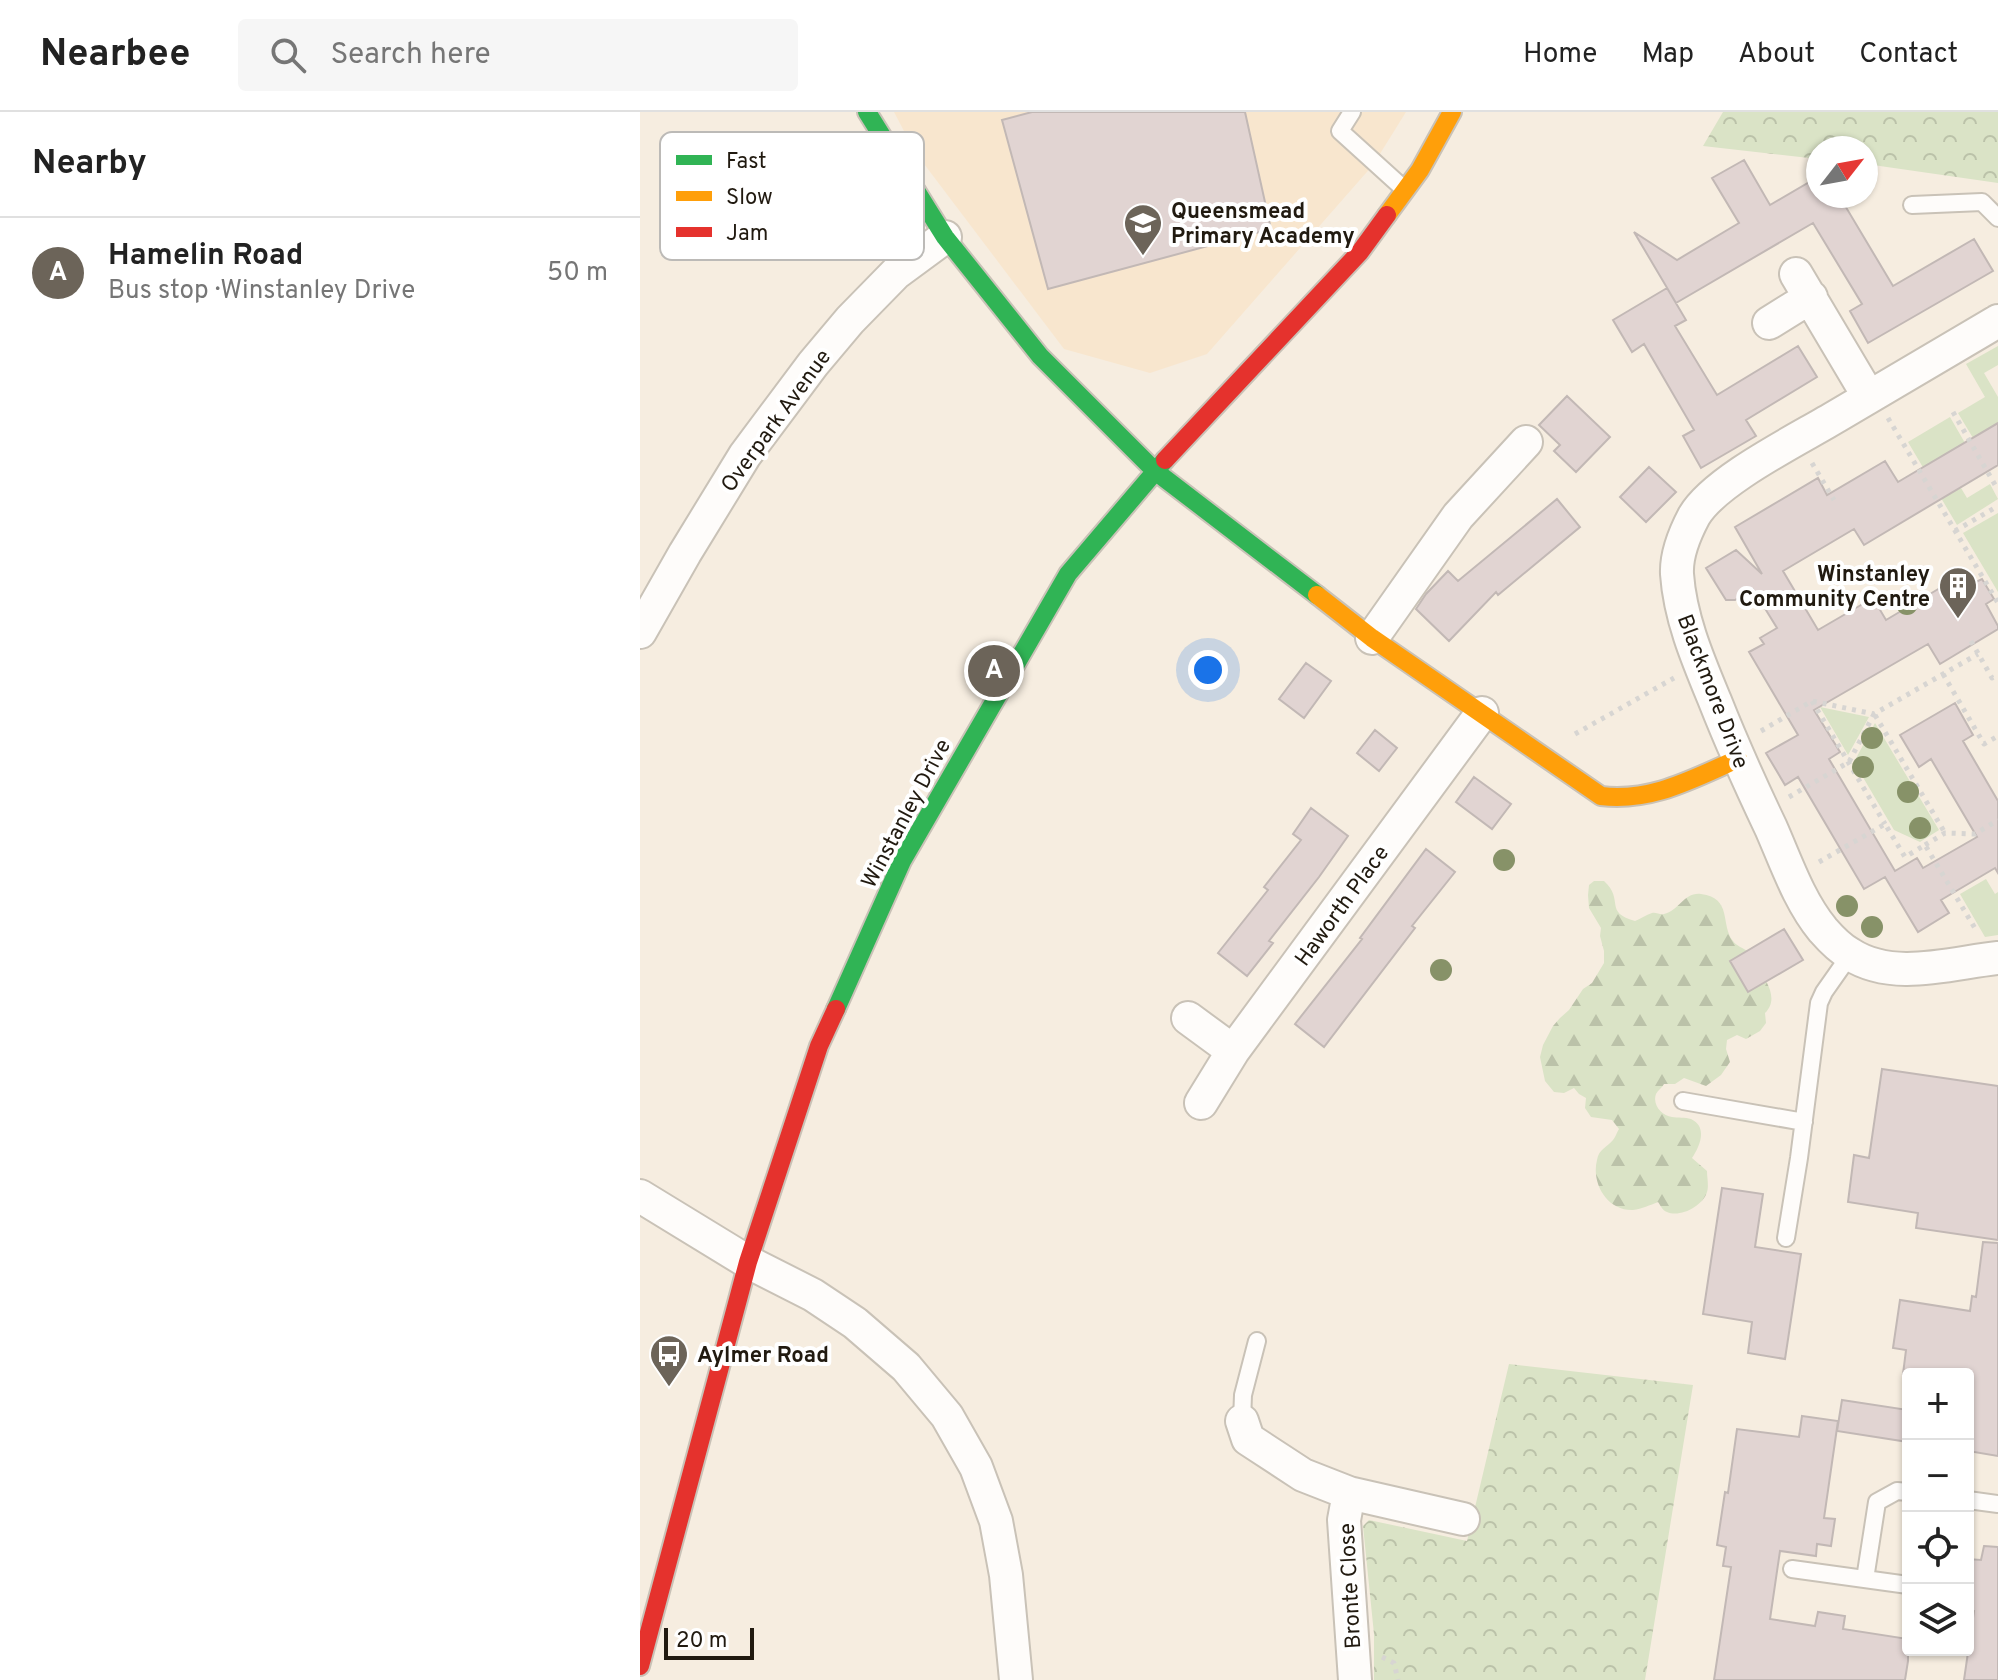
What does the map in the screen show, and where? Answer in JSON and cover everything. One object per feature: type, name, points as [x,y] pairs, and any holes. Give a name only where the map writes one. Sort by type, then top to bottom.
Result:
[{"type":"street","points":[[867,112],[879,132]]},
{"type":"street","name":"Winstanley Drive","points":[[640,1666],[748,1262],[819,1046],[902,861],[1068,574],[1155,471],[1360,252],[1420,170],[1452,112]]},
{"type":"street","points":[[924,203],[945,237],[1040,356],[1155,471],[1372,638],[1601,796],[1623,798],[1661,791],[1736,753]]},
{"type":"street","name":"Overpark Avenue","points":[[924,252],[945,237]]},
{"type":"street","name":"Overpark Avenue","points":[[640,632],[745,455],[850,320],[896,273],[914,260]]},
{"type":"street","points":[[1769,323],[1804,285],[1872,396]]},
{"type":"street","name":"Blackmore Drive","points":[[1990,958],[1926,968],[1901,969],[1876,965],[1850,955],[1823,930],[1783,856],[1699,663],[1681,606],[1677,570],[1683,540],[1696,513],[1715,491],[1755,464],[1998,321]]},
{"type":"street","points":[[1372,638],[1458,516],[1526,442]]},
{"type":"street","name":"Haworth Place","points":[[1201,1103],[1233,1051],[1482,713]]},
{"type":"street","points":[[1188,1018],[1233,1051]]},
{"type":"street","points":[[640,1196],[748,1262],[813,1295],[855,1323],[906,1367],[947,1416],[976,1467],[996,1521],[1006,1575],[1016,1680]]},
{"type":"street","name":"Bronte Close","points":[[1242,1421],[1248,1439],[1303,1475],[1349,1493],[1463,1519]]},
{"type":"street","name":"Bronte Close","points":[[1349,1493],[1344,1520],[1355,1680]]},
{"type":"lane","points":[[1352,112],[1340,131],[1405,190]]},
{"type":"lane","points":[[1912,205],[1982,202],[1998,218]]},
{"type":"lane","points":[[1786,1238],[1819,1003],[1850,955]]},
{"type":"lane","points":[[1683,1101],[1804,1122]]},
{"type":"lane","points":[[1242,1421],[1243,1395],[1257,1341]]},
{"type":"lane","points":[[1865,1579],[1877,1502],[1902,1491]]},
{"type":"lane","points":[[1974,1501],[1998,1504]]},
{"type":"lane","points":[[1792,1569],[1902,1584]]},
{"type":"path","points":[[1872,396],[1998,603]]},
{"type":"path","points":[[1953,412],[1998,490]]},
{"type":"path","points":[[1798,439],[1834,500]]},
{"type":"path","points":[[1955,531],[1998,506]]},
{"type":"path","points":[[1971,641],[1992,678],[1998,675]]},
{"type":"path","points":[[1757,799],[1781,791],[1787,799],[1849,762],[1874,714],[1978,654]]},
{"type":"path","points":[[1540,754],[1699,663]]},
{"type":"path","points":[[1943,674],[1984,744],[1998,736]]},
{"type":"path","points":[[1736,753],[1812,701],[1874,714],[1945,833]]},
{"type":"path","points":[[1812,701],[1905,857],[1945,833],[1975,834],[1998,820]]},
{"type":"path","points":[[1783,856],[1806,843],[1819,862],[1885,824]]},
{"type":"path","points":[[1925,845],[1990,958]]},
{"type":"shaded area","name":"Queensmead Primary Academy","points":[[894,112],[1406,112],[1373,165],[1207,354],[1150,373],[1064,349],[924,164],[924,132],[904,132]]},
{"type":"green space","points":[[1723,112],[1998,112],[1998,183],[1878,166],[1878,136],[1806,136],[1806,158],[1703,146]]},
{"type":"green space","points":[[1998,346],[1998,365],[1984,373],[1998,397],[1998,423],[1973,438],[1958,413],[1985,397],[1966,364]]},
{"type":"green space","points":[[1950,417],[1965,443],[1949,494],[1961,488],[1967,498],[1990,484],[1998,499],[1957,525],[1908,442]]},
{"type":"green space","points":[[1998,513],[1998,592],[1963,533]]},
{"type":"green space","points":[[1820,707],[1869,717],[1848,755]]},
{"type":"green space","points":[[1875,723],[1939,830],[1920,842],[1894,830],[1854,762]]},
{"type":"green space","points":[[1986,879],[1995,894],[1998,892],[1998,935],[1985,937],[1960,894]]},
{"type":"green space","points":[[1594,881],[1604,881],[1613,894],[1620,914],[1635,921],[1652,913],[1669,912],[1695,894],[1718,901],[1729,935],[1749,954],[1770,990],[1771,1002],[1765,1013],[1766,1023],[1760,1031],[1746,1039],[1737,1035],[1727,1040],[1730,1062],[1721,1075],[1706,1086],[1684,1078],[1675,1084],[1664,1084],[1656,1094],[1655,1102],[1661,1112],[1691,1119],[1701,1132],[1692,1158],[1707,1171],[1708,1190],[1701,1202],[1684,1212],[1667,1212],[1658,1202],[1633,1210],[1609,1201],[1596,1178],[1597,1160],[1599,1153],[1614,1139],[1619,1129],[1612,1120],[1591,1117],[1585,1108],[1586,1098],[1574,1088],[1564,1093],[1554,1092],[1545,1081],[1540,1057],[1543,1045],[1553,1026],[1583,989],[1592,983],[1604,963],[1601,928],[1589,908],[1589,885]]},
{"type":"green space","points":[[1509,1364],[1693,1385],[1645,1680],[1374,1680],[1374,1634],[1363,1526],[1369,1520],[1467,1541]]},
{"type":"building","points":[[1032,112],[1245,112],[1271,229],[1048,289],[1002,120]]},
{"type":"building","points":[[1744,160],[1770,205],[1806,184],[1806,208],[1846,208],[1893,286],[1974,239],[1993,271],[1868,343],[1850,311],[1862,304],[1813,223],[1676,303],[1634,232],[1677,260],[1739,223],[1712,178]]},
{"type":"building","points":[[1667,288],[1686,320],[1675,326],[1717,395],[1798,346],[1817,377],[1746,420],[1756,436],[1701,468],[1683,436],[1694,430],[1644,344],[1632,352],[1613,320]]},
{"type":"building","points":[[1567,396],[1610,437],[1576,472],[1554,451],[1560,445],[1539,425]]},
{"type":"building","points":[[1998,423],[1998,465],[1864,545],[1854,529],[1783,571],[1818,630],[1873,598],[1886,620],[1967,572],[1974,583],[1982,579],[1994,599],[1986,604],[1998,629],[1940,664],[1928,644],[1814,710],[1840,752],[1829,759],[1895,871],[1917,858],[1923,868],[1977,837],[1931,759],[1919,767],[1900,735],[1955,703],[1973,735],[1963,741],[1998,801],[1998,873],[1995,868],[1941,900],[1949,913],[1918,932],[1885,877],[1864,889],[1798,777],[1785,785],[1766,753],[1798,735],[1749,652],[1764,644],[1760,638],[1777,628],[1753,589],[1735,600],[1726,600],[1706,568],[1736,550],[1762,574],[1735,527],[1818,478],[1827,495],[1885,461],[1898,482]]},
{"type":"building","points":[[1649,467],[1676,492],[1646,522],[1620,497]]},
{"type":"building","points":[[1557,499],[1580,527],[1498,595],[1496,592],[1449,641],[1416,609],[1448,571],[1458,581]]},
{"type":"building","points":[[1306,663],[1331,681],[1304,718],[1279,699]]},
{"type":"building","points":[[1375,730],[1397,748],[1379,771],[1357,753]]},
{"type":"building","points":[[1474,777],[1511,804],[1492,829],[1456,802]]},
{"type":"building","points":[[1311,808],[1348,836],[1269,941],[1273,943],[1247,976],[1218,953],[1268,890],[1264,887],[1301,840],[1293,834]]},
{"type":"building","points":[[1426,849],[1455,872],[1324,1047],[1295,1024],[1362,939]]},
{"type":"building","points":[[1784,929],[1803,960],[1748,992],[1730,961]]},
{"type":"building","points":[[1882,1069],[1998,1086],[1998,1240],[1916,1228],[1918,1213],[1848,1202],[1854,1155],[1869,1158]]},
{"type":"building","points":[[1722,1188],[1763,1194],[1755,1247],[1801,1254],[1785,1359],[1748,1353],[1752,1322],[1703,1314]]},
{"type":"building","points":[[1983,1242],[1998,1243],[1998,1456],[1974,1452],[1974,1368],[1904,1368],[1906,1350],[1893,1348],[1900,1300],[1970,1311],[1972,1296],[1976,1297]]},
{"type":"building","points":[[1842,1400],[1902,1409],[1902,1441],[1837,1431]]},
{"type":"building","points":[[1802,1416],[1838,1421],[1824,1518],[1835,1519],[1831,1546],[1817,1544],[1816,1556],[1780,1551],[1770,1619],[1815,1626],[1818,1612],[1845,1616],[1843,1629],[1902,1638],[1902,1656],[1908,1656],[1905,1680],[1714,1680],[1731,1567],[1723,1566],[1726,1547],[1717,1545],[1737,1429],[1799,1437]]},
{"type":"building","points":[[1984,1546],[1998,1547],[1998,1680],[1964,1680],[1967,1656],[1974,1656],[1974,1559],[1981,1560]]},
{"type":"traffic: fast","points":[[867,112],[879,132]]},
{"type":"traffic: fast","points":[[924,203],[945,237],[1040,356],[1155,471],[1317,595]]},
{"type":"traffic: fast","points":[[836,1009],[902,861],[1068,574],[1165,460]]},
{"type":"traffic: slow","points":[[1387,215],[1420,170],[1452,112]]},
{"type":"traffic: slow","points":[[1317,595],[1372,638],[1601,796],[1637,796],[1655,792],[1738,759]]},
{"type":"traffic: jam","points":[[1165,460],[1360,252],[1387,215]]},
{"type":"traffic: jam","points":[[640,1666],[748,1262],[819,1046],[836,1009]]},
{"type":"place","name":"Queensmead Primary Academy","points":[[1143,257]]},
{"type":"place","name":"Winstanley Community Centre","points":[[1958,620]]},
{"type":"place","name":"Hamelin Road","points":[[994,671]]},
{"type":"place","name":"Aylmer Road","points":[[669,1388]]}]
